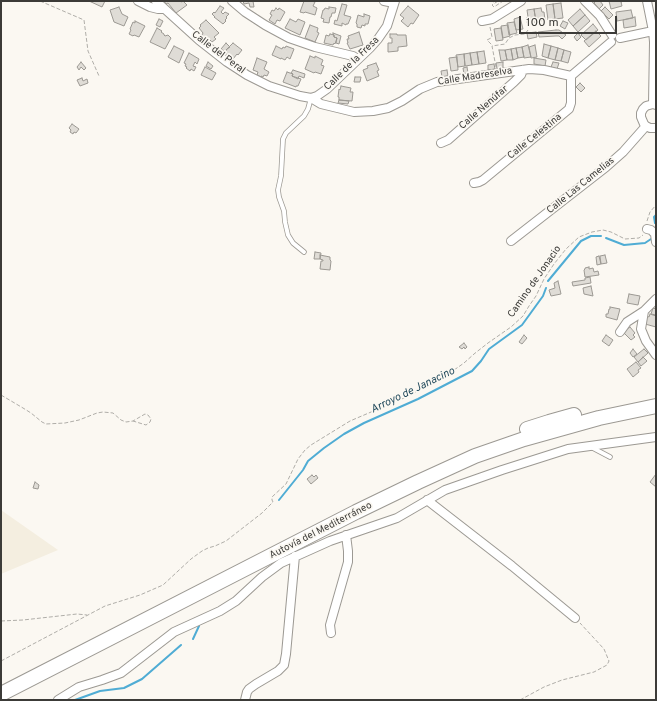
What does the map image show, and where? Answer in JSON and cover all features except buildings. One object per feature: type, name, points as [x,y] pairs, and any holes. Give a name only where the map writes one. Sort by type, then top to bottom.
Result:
[{"type":"highway","name":"Autovía del Mediterráneo","points":[[1,684],[388,486],[447,459],[484,444],[549,422],[615,405],[656,397]]},
{"type":"highway","name":"Autovía del Mediterráneo","points":[[1,694],[356,512],[476,456],[524,439],[591,420],[656,406]]},
{"type":"street","points":[[138,1],[150,7],[163,9]]},
{"type":"street","name":"Calle del Peral","points":[[156,1],[163,9],[199,40],[247,75],[269,86],[311,98]]},
{"type":"street","points":[[232,1],[254,18],[289,38],[315,47],[353,56],[358,59]]},
{"type":"street","points":[[384,1],[395,2]]},
{"type":"street","points":[[485,21],[521,1]]},
{"type":"street","points":[[585,1],[600,16],[614,38]]},
{"type":"street","points":[[647,1],[653,31],[654,104],[646,106],[643,109],[642,120],[646,126],[656,128]]},
{"type":"street","name":"Calle de la Fresa","points":[[311,98],[327,89],[370,48],[383,33],[390,19],[395,2]]},
{"type":"street","points":[[571,76],[614,38],[653,31]]},
{"type":"street","name":"Calle Madreselva","points":[[311,98],[321,104],[345,110],[360,112],[373,111],[396,105],[420,89],[432,84],[538,69],[571,76]]},
{"type":"street","name":"Calle Nenúfar","points":[[441,143],[448,140],[508,88],[521,75],[523,70]]},
{"type":"street","name":"Calle Celestina","points":[[474,183],[483,180],[569,110],[571,103],[571,76]]},
{"type":"street","name":"Calle Las Camelias","points":[[511,241],[606,167],[623,152],[646,126]]},
{"type":"street","points":[[647,229],[651,230],[655,234],[656,242]]},
{"type":"street","points":[[620,332],[627,322],[644,311],[656,299]]},
{"type":"street","points":[[644,311],[642,333],[656,355]]},
{"type":"street","points":[[58,700],[79,687],[121,673],[174,632],[220,611],[236,601],[262,577],[281,563],[295,556],[346,535],[397,518],[446,490],[502,470],[568,449],[656,437]]},
{"type":"street","points":[[427,500],[512,566],[575,618]]},
{"type":"street","points":[[331,633],[330,625],[348,562],[346,535]]},
{"type":"street","points":[[245,700],[247,692],[250,689],[278,671],[284,665],[295,556]]},
{"type":"lane","points":[[304,252],[293,243],[288,235],[284,211],[278,190],[281,176],[283,139],[286,133],[304,116],[311,98]]},
{"type":"lane","points":[[590,446],[610,458]]},
{"type":"path","points":[[40,1],[84,20],[88,51],[99,76]]},
{"type":"path","points":[[498,1],[492,5],[494,7],[502,1]]},
{"type":"path","points":[[485,21],[492,37],[488,40],[492,46],[497,74]]},
{"type":"path","points":[[492,46],[505,44],[509,38],[515,35],[525,34],[528,30]]},
{"type":"path","points":[[647,229],[650,212],[656,205]]},
{"type":"path","name":"Camino de Jonacio","points":[[88,615],[105,606],[140,595],[163,585],[205,549],[226,541],[262,513],[273,502],[272,497],[286,484],[298,459],[311,445],[350,421],[410,395],[453,371],[511,327],[523,316],[536,296],[541,282],[550,269],[566,249],[579,237],[603,230],[625,239],[639,238],[646,234],[647,229]]},
{"type":"path","points":[[1,395],[46,424],[65,423],[103,412],[113,413],[123,421],[128,422],[133,421],[145,414],[151,419],[146,425],[133,421]]},
{"type":"path","points":[[1,621],[77,614],[88,615]]},
{"type":"path","points":[[1,661],[88,615]]},
{"type":"path","points":[[520,700],[544,686],[594,672],[607,665],[609,661],[604,649],[575,618]]},
{"type":"shaded area","points":[[1,510],[58,550],[1,574]]},
{"type":"waterway","name":"Arroyo de Janacino","points":[[655,223],[654,217],[656,215]]},
{"type":"waterway","name":"Arroyo de Janacino","points":[[548,281],[581,241],[591,236],[601,236]]},
{"type":"waterway","name":"Arroyo de Janacino","points":[[606,238],[624,245],[645,243],[651,239]]},
{"type":"waterway","name":"Arroyo de Janacino","points":[[279,500],[303,470],[308,461],[344,434],[364,423],[418,399],[472,371],[489,349],[522,325],[543,296],[546,288]]},
{"type":"waterway","name":"Arroyo de Janacino","points":[[193,639],[199,626]]},
{"type":"waterway","name":"Arroyo de Janacino","points":[[75,700],[100,691],[124,688],[142,679],[181,645]]}]
